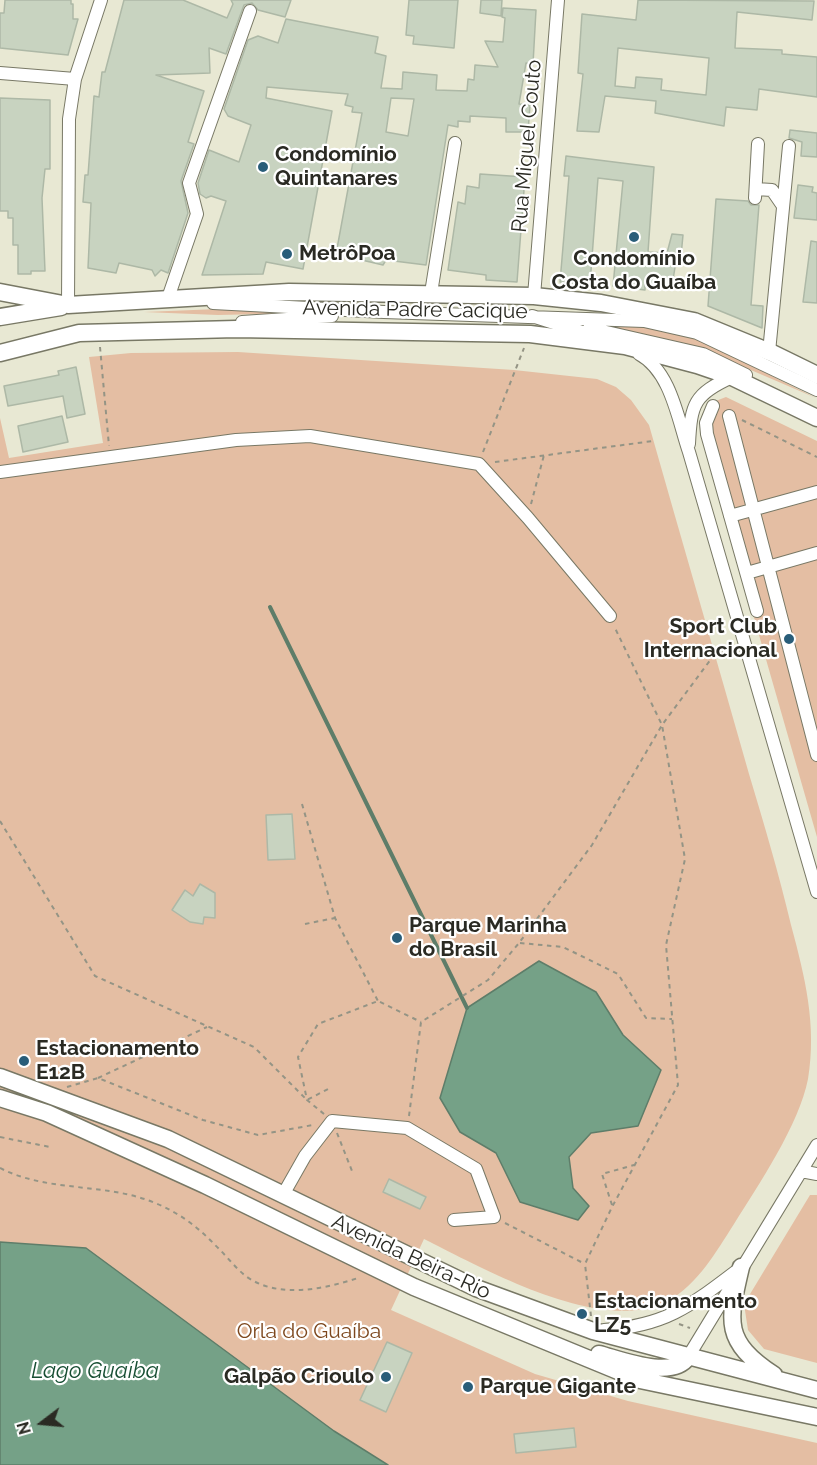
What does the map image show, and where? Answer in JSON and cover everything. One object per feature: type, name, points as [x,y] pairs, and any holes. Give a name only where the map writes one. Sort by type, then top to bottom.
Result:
[{"type":"main road","name":"Avenida Padre Cacique","points":[[0,292],[68,305],[289,292],[534,296],[646,311],[694,321],[817,375]]},
{"type":"main road","points":[[0,317],[68,305]]},
{"type":"main road","name":"Avenida Padre Cacique","points":[[0,353],[79,333],[236,329],[530,334],[625,346],[732,377],[817,418]]},
{"type":"main road","name":"Avenida Beira-Rio","points":[[0,1077],[54,1095],[168,1139],[284,1193],[476,1288],[593,1331],[817,1390]]},
{"type":"main road","name":"Avenida Beira-Rio","points":[[0,1098],[47,1113],[216,1190],[414,1287],[640,1380],[817,1417]]},
{"type":"main road","points":[[741,1267],[731,1312],[734,1335],[753,1361],[785,1382]]},
{"type":"main road","points":[[549,1343],[664,1369],[680,1366],[688,1357]]},
{"type":"street","points":[[68,305],[69,118],[75,79],[102,0]]},
{"type":"street","name":"Rua Miguel Couto","points":[[534,296],[558,0]]},
{"type":"street","points":[[250,11],[189,183],[197,214],[160,299],[384,312],[644,321],[697,333],[817,390]]},
{"type":"street","points":[[0,73],[75,79]]},
{"type":"street","points":[[431,294],[455,143]]},
{"type":"street","points":[[758,144],[755,194],[772,190],[783,206]]},
{"type":"street","points":[[769,352],[789,146]]},
{"type":"street","points":[[532,316],[646,311]]},
{"type":"street","points":[[79,333],[384,312]]},
{"type":"street","points":[[532,316],[625,346],[647,358],[657,367],[689,452],[817,892]]},
{"type":"street","points":[[532,316],[703,354],[817,410]]},
{"type":"street","points":[[689,452],[690,414],[701,394],[732,377]]},
{"type":"street","points":[[713,406],[706,423],[707,434],[757,611]]},
{"type":"street","points":[[729,416],[817,755]]},
{"type":"street","points":[[0,472],[236,440],[310,436],[479,464],[528,518],[610,616]]},
{"type":"street","points":[[730,516],[817,492]]},
{"type":"street","points":[[747,573],[817,554]]},
{"type":"street","points":[[284,1193],[305,1156],[332,1121],[407,1128],[476,1169],[494,1217],[454,1220]]},
{"type":"street","points":[[688,1357],[817,1145]]},
{"type":"street","points":[[801,1171],[817,1174]]},
{"type":"street","points":[[593,1331],[635,1328],[666,1319],[700,1299],[741,1267]]},
{"type":"path","points":[[99,333],[110,458]]},
{"type":"path","points":[[530,334],[479,464],[653,441]]},
{"type":"path","points":[[729,416],[766,430],[817,457]]},
{"type":"path","points":[[528,518],[544,455]]},
{"type":"path","points":[[593,1331],[585,1264],[612,1207],[678,1086],[666,945],[685,859],[662,725],[610,616]]},
{"type":"path","points":[[421,1022],[488,980],[519,943],[592,845],[662,725],[714,655],[745,645]]},
{"type":"path","points":[[302,804],[335,918],[378,1001],[421,1022]]},
{"type":"path","points":[[0,821],[95,976],[254,1047],[307,1100],[332,1121],[352,1171]]},
{"type":"path","points":[[305,924],[335,918]]},
{"type":"path","points":[[519,943],[563,946],[618,974],[646,1018],[672,1019]]},
{"type":"path","points":[[307,1100],[298,1057],[318,1024],[378,1001]]},
{"type":"path","points":[[407,1128],[421,1022]]},
{"type":"path","points":[[54,1095],[69,1086],[98,1078],[209,1027]]},
{"type":"path","points":[[98,1078],[203,1120],[258,1135],[332,1121]]},
{"type":"path","points":[[307,1100],[328,1089]]},
{"type":"path","points":[[0,1137],[50,1147]]},
{"type":"path","points":[[612,1207],[602,1174],[634,1165]]},
{"type":"path","points":[[0,1168],[38,1183],[104,1190],[155,1203],[188,1221],[236,1268],[248,1278],[265,1286],[311,1289],[337,1285],[358,1278]]},
{"type":"path","points":[[494,1217],[585,1264]]},
{"type":"green space","points":[[218,309],[353,312],[218,315],[144,312]]},
{"type":"green space","points":[[565,320],[643,327],[700,340],[816,398],[702,349],[642,334]]},
{"type":"green space","name":"Parque Marinha do Brasil","points":[[238,352],[514,370],[597,379],[616,387],[631,400],[649,425],[771,849],[801,963],[808,1001],[811,1039],[808,1079],[803,1097],[777,1154],[706,1267],[688,1286],[668,1301],[641,1310],[611,1310],[578,1305],[510,1281],[424,1239],[391,1310],[535,1374],[628,1401],[817,1443],[817,1465],[388,1465],[334,1431],[0,1261],[0,418],[9,458],[103,443],[89,357],[131,353]]},
{"type":"green space","name":"Sport Club Internacional","points":[[726,397],[817,441],[817,837],[701,433],[702,415],[708,404]]},
{"type":"green space","points":[[810,1195],[817,1195],[817,1363],[764,1349],[748,1330],[744,1304]]},
{"type":"water","points":[[539,961],[596,992],[623,1035],[661,1070],[638,1126],[591,1133],[569,1157],[573,1188],[589,1206],[578,1220],[520,1202],[496,1153],[460,1132],[440,1098],[467,1008]]},
{"type":"water","name":"Lago Guaíba","points":[[0,1242],[86,1248],[334,1431],[388,1465],[0,1465]]},
{"type":"building","points":[[5,0],[71,0],[73,19],[78,19],[68,55],[0,48],[0,13],[4,13]]},
{"type":"building","points":[[124,0],[183,0],[227,18],[233,4],[231,0],[291,0],[285,17],[258,10],[252,3],[244,5],[226,54],[209,48],[210,73],[156,75],[204,91],[188,142],[194,144],[181,181],[188,213],[168,273],[161,270],[155,276],[152,270],[119,263],[116,273],[88,268],[91,203],[83,202],[85,175],[88,175],[94,96],[99,97],[102,72],[105,72]]},
{"type":"building","points":[[409,0],[458,0],[454,48],[413,44],[414,36],[406,35]]},
{"type":"building","points":[[481,0],[502,0],[501,16],[480,13]]},
{"type":"building","points":[[638,0],[814,1],[812,20],[737,12],[735,48],[782,50],[782,54],[817,57],[817,97],[759,89],[757,110],[726,107],[724,126],[655,113],[656,101],[605,96],[599,132],[577,131],[583,74],[578,73],[582,14],[636,20]],"holes":[[[618,48],[709,58],[706,95],[661,90],[662,79],[636,77],[635,88],[615,86]]]},
{"type":"building","points":[[503,8],[536,10],[533,64],[526,63],[519,104],[530,105],[528,132],[506,132],[506,118],[470,116],[470,122],[458,121],[458,127],[448,125],[426,265],[386,260],[383,265],[336,254],[362,113],[352,112],[353,107],[345,105],[348,94],[267,87],[266,98],[332,111],[303,269],[266,262],[263,274],[202,275],[226,201],[211,196],[206,198],[200,194],[198,183],[209,150],[239,162],[251,125],[228,116],[224,109],[248,40],[258,36],[278,43],[286,19],[378,37],[375,53],[386,56],[381,88],[402,89],[403,72],[437,75],[436,90],[467,91],[468,79],[474,80],[475,65],[498,67],[485,41],[503,42],[505,18],[502,17]],"holes":[[[391,98],[414,99],[408,136],[386,132]]]},
{"type":"building","points":[[0,98],[50,100],[50,169],[45,169],[42,198],[45,271],[18,274],[18,245],[13,245],[13,218],[8,218],[8,211],[0,211]]},
{"type":"building","points":[[790,130],[817,133],[817,157],[801,156],[802,142],[789,138]]},
{"type":"building","points":[[566,156],[654,167],[648,252],[667,253],[672,234],[683,235],[681,256],[677,255],[672,286],[645,284],[645,290],[613,286],[623,181],[598,178],[590,284],[560,282],[569,176],[564,176]]},
{"type":"building","points":[[480,174],[525,177],[517,282],[486,280],[486,275],[448,270],[458,202],[465,204],[467,186],[479,188]]},
{"type":"building","points":[[798,185],[813,187],[812,192],[817,193],[817,220],[794,218]]},
{"type":"building","points":[[716,199],[748,201],[751,205],[759,205],[751,305],[763,306],[762,328],[708,306]]},
{"type":"building","points":[[811,241],[817,242],[817,303],[803,302]]},
{"type":"building","points":[[76,367],[85,414],[67,418],[63,396],[8,406],[4,386],[59,375],[58,371]]},
{"type":"building","points":[[62,416],[68,442],[23,452],[18,426]]},
{"type":"building","points":[[292,814],[295,859],[268,860],[266,815]]},
{"type":"building","points":[[200,884],[215,893],[215,918],[204,917],[203,924],[190,922],[172,910],[185,890],[193,896]]},
{"type":"building","points":[[389,1179],[426,1197],[420,1209],[383,1192]]},
{"type":"building","name":"Galpão Crioulo","points":[[387,1342],[412,1353],[386,1412],[360,1400]]},
{"type":"building","points":[[574,1428],[576,1447],[516,1453],[514,1434]]},
{"type":"waterway","points":[[270,607],[467,1008]]},
{"type":"place","name":"Condomínio Quintanares","points":[[263,167]]},
{"type":"place","name":"Condomínio Costa do Guaíba","points":[[634,237]]},
{"type":"place","name":"MetrôPoa","points":[[287,254]]},
{"type":"place","name":"Sport Club Internacional","points":[[789,639]]},
{"type":"place","name":"Parque Marinha do Brasil","points":[[397,938]]},
{"type":"place","name":"Estacionamento E12B","points":[[24,1061]]},
{"type":"place","name":"Estacionamento LZ5","points":[[582,1314]]},
{"type":"place","name":"Galpão Crioulo","points":[[386,1377]]},
{"type":"place","name":"Parque Gigante","points":[[468,1387]]},
{"type":"park label","name":"Orla do Guaíba","points":[[309,1332]]}]
